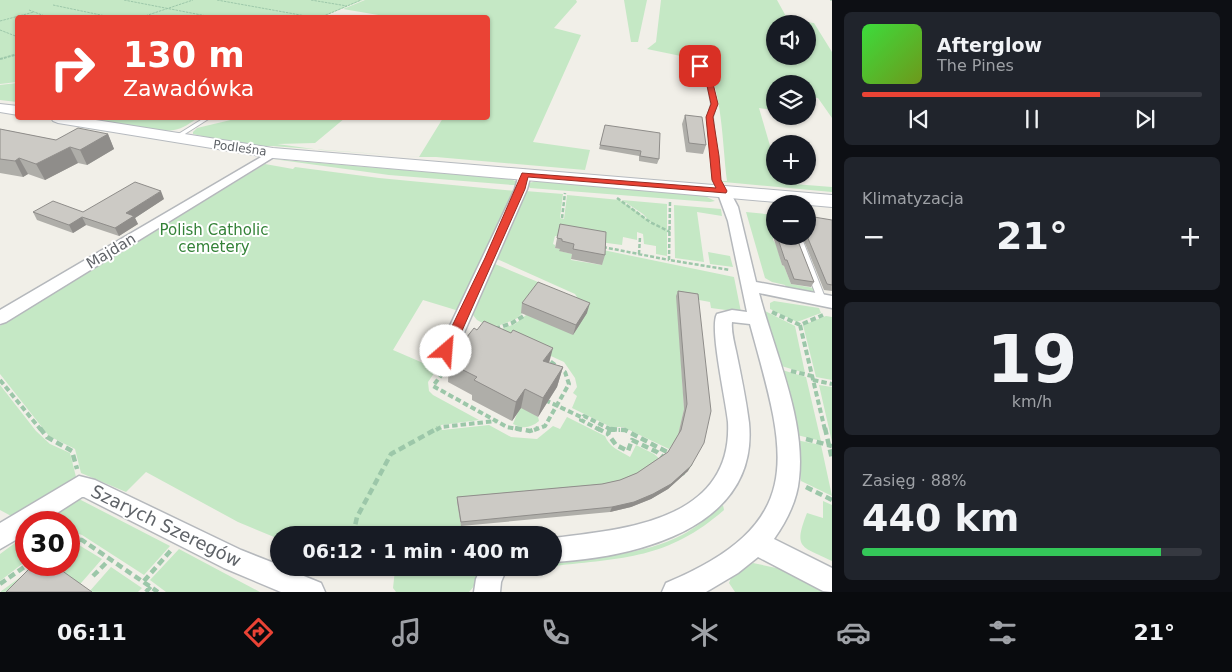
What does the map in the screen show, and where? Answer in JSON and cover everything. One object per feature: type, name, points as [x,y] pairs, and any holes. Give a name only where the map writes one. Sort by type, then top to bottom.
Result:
[{"type":"main road","points":[[0,108],[15,110]]},
{"type":"main road","name":"Podleśna","points":[[83,120],[175,138],[273,153],[832,201]]},
{"type":"street","name":"Majdan","points":[[0,318],[273,153]]},
{"type":"street","points":[[448,357],[521,189],[525,174]]},
{"type":"street","points":[[680,592],[725,567],[756,543],[777,512],[785,494],[788,479],[786,434],[771,367],[762,314],[743,279],[735,221],[731,207],[722,191]]},
{"type":"street","points":[[743,279],[827,301]]},
{"type":"street","points":[[562,549],[622,542],[670,527],[684,519],[718,492],[733,467],[738,451],[737,410],[723,318],[762,314]]},
{"type":"street","name":"Szarych Szeregów","points":[[0,536],[78,486],[97,491],[233,559],[312,592]]},
{"type":"street","points":[[756,543],[832,582]]},
{"type":"street","points":[[487,592],[491,576]]},
{"type":"lane","points":[[687,64],[700,66],[707,71],[714,104],[710,117],[716,180],[722,191]]},
{"type":"lane","points":[[175,138],[204,120]]},
{"type":"lane","points":[[801,245],[827,301]]},
{"type":"path","points":[[124,0],[202,15]]},
{"type":"path","points":[[147,15],[193,0]]},
{"type":"path","points":[[217,0],[301,15]]},
{"type":"path","points":[[310,0],[347,6]]},
{"type":"path","points":[[325,15],[361,0]]},
{"type":"path","points":[[52,4],[102,15]]},
{"type":"path","points":[[29,10],[42,15]]},
{"type":"path","points":[[23,15],[34,12]]},
{"type":"path","points":[[0,21],[15,17]]},
{"type":"path","points":[[0,30],[15,36]]},
{"type":"path","points":[[0,59],[15,55]]},
{"type":"path","points":[[562,218],[565,193]]},
{"type":"path","points":[[617,197],[643,215],[653,225],[670,232]]},
{"type":"path","points":[[669,260],[670,202]]},
{"type":"path","points":[[639,254],[640,237]]},
{"type":"path","points":[[603,247],[669,260],[743,279]]},
{"type":"path","points":[[762,314],[800,325],[816,318]]},
{"type":"path","points":[[498,336],[490,332],[512,323],[525,315]]},
{"type":"path","points":[[800,325],[832,459]]},
{"type":"path","points":[[448,357],[433,386],[507,428],[519,431],[538,429],[544,426],[568,387],[569,379],[563,369],[556,363],[539,355]]},
{"type":"path","points":[[0,380],[47,437],[72,451],[79,474],[78,486]]},
{"type":"path","points":[[813,380],[832,384]]},
{"type":"path","points":[[545,400],[582,418],[581,420],[608,434],[616,445],[628,451],[634,434]]},
{"type":"path","points":[[486,416],[491,410]]},
{"type":"path","points":[[582,418],[584,416],[610,428],[622,429],[634,434],[690,464],[683,473],[657,452],[632,440]]},
{"type":"path","points":[[355,526],[357,517],[391,454],[441,427],[496,421]]},
{"type":"path","points":[[596,428],[599,423]]},
{"type":"path","points":[[608,434],[610,428]]},
{"type":"path","points":[[803,486],[832,500]]},
{"type":"path","points":[[144,581],[185,534]]},
{"type":"path","points":[[80,540],[111,558],[158,592]]},
{"type":"path","points":[[93,576],[111,558]]},
{"type":"path","points":[[0,584],[15,573]]},
{"type":"path","points":[[146,592],[152,586]]},
{"type":"green space","points":[[0,0],[363,0],[327,15],[15,15],[15,82],[0,84]]},
{"type":"green space","points":[[365,0],[576,0],[577,2],[554,28],[581,35],[533,142],[590,150],[585,170],[419,157],[442,120],[490,120],[490,15],[378,15],[343,9]]},
{"type":"green space","points":[[624,0],[647,0],[638,42],[631,42]]},
{"type":"green space","points":[[661,0],[777,0],[785,15],[766,15],[766,65],[816,65],[816,26],[832,52],[832,118],[816,98],[816,75],[766,75],[766,109],[759,108],[767,135],[766,185],[832,187],[832,192],[721,181],[727,181],[719,104],[711,74],[705,61],[647,49],[656,42]]},
{"type":"green space","points":[[15,83],[15,102],[0,100],[0,85]]},
{"type":"green space","points":[[100,120],[195,120],[181,128],[166,131]]},
{"type":"green space","points":[[231,120],[343,120],[315,143],[277,144],[316,149],[245,146],[193,134],[193,132],[197,128]]},
{"type":"green space","points":[[316,149],[400,156],[321,150]]},
{"type":"green space","points":[[273,159],[510,179],[518,182],[517,185],[512,185],[389,175]]},
{"type":"green space","name":"Polish Catholic cemetery","points":[[265,164],[293,169],[295,167],[379,178],[516,191],[459,311],[423,300],[393,350],[437,369],[428,382],[429,391],[479,420],[441,425],[442,430],[489,425],[511,437],[537,439],[553,426],[560,429],[567,417],[605,436],[612,446],[630,457],[636,445],[654,454],[661,460],[618,485],[457,502],[461,526],[270,526],[270,535],[238,522],[146,472],[126,492],[81,473],[75,449],[49,436],[0,374],[0,326]]},
{"type":"green space","points":[[537,181],[705,196],[715,201],[530,188],[528,186],[529,183]]},
{"type":"green space","points":[[525,191],[563,194],[560,218],[564,219],[567,195],[620,200],[653,225],[643,214],[622,200],[667,204],[667,256],[656,254],[656,246],[644,244],[643,234],[637,232],[637,240],[623,237],[622,245],[555,236],[553,244],[555,248],[572,254],[571,260],[602,265],[603,250],[734,277],[741,312],[711,308],[710,302],[677,296],[684,409],[678,436],[669,449],[623,427],[611,427],[572,408],[577,396],[573,393],[577,387],[575,378],[564,362],[496,331],[515,324],[526,315],[587,313],[575,294],[497,259]]},
{"type":"green space","points":[[674,205],[721,209],[722,216],[697,212],[704,262],[675,258]]},
{"type":"green space","points":[[746,212],[766,214],[766,245],[776,245],[782,265],[791,284],[814,288],[815,293],[787,289],[785,285],[765,278]]},
{"type":"green space","points":[[708,252],[730,256],[733,267],[710,264]]},
{"type":"green space","points":[[495,264],[550,287],[516,319],[492,328],[477,320],[473,315]]},
{"type":"green space","points":[[774,301],[819,308],[821,313],[797,322],[770,309],[770,303]]},
{"type":"green space","points":[[765,311],[795,326],[805,373],[778,365]]},
{"type":"green space","points":[[826,316],[832,317],[832,380],[816,377],[803,325]]},
{"type":"green space","points":[[782,370],[806,377],[821,441],[797,435]]},
{"type":"green space","points":[[0,385],[36,431],[50,444],[70,453],[76,477],[27,511],[15,511],[15,517],[0,510]]},
{"type":"green space","points":[[819,385],[832,387],[832,442]]},
{"type":"green space","points":[[520,406],[538,417],[539,421],[526,427],[513,424]]},
{"type":"green space","points":[[796,440],[821,445],[832,496],[801,481]]},
{"type":"green space","points":[[69,499],[79,499],[170,546],[144,575],[80,534],[80,511],[46,511],[57,503]]},
{"type":"green space","points":[[823,501],[832,505],[832,561],[807,549],[801,540],[807,513],[823,518]]},
{"type":"green space","points":[[723,505],[724,510],[703,526],[684,538],[664,547],[623,558],[562,565],[562,561],[603,557],[652,547],[682,535]]},
{"type":"green space","points":[[15,543],[15,569],[0,581],[0,554]]},
{"type":"green space","points":[[80,546],[102,559],[75,590],[0,592],[22,576],[80,576]]},
{"type":"green space","points":[[179,549],[260,592],[166,592],[150,580]]},
{"type":"green space","points":[[753,563],[781,569],[823,592],[735,592],[729,583],[731,578]]},
{"type":"green space","points":[[111,567],[142,588],[138,592],[89,592]]},
{"type":"green space","points":[[394,576],[476,576],[475,584],[469,592],[396,592],[393,588]]},
{"type":"building","points":[[685,115],[702,117],[706,145],[689,143]]},
{"type":"building","points":[[605,125],[660,133],[659,159],[640,156],[641,151],[600,145]]},
{"type":"building","points":[[78,128],[108,134],[80,150],[70,147],[36,164],[19,158],[15,161],[0,159],[0,129],[56,140]]},
{"type":"building","points":[[135,182],[161,191],[126,213],[134,216],[115,228],[82,217],[69,225],[33,212],[53,201],[83,212]]},
{"type":"building","points":[[816,217],[832,220],[832,285],[827,284],[811,245],[816,245]]},
{"type":"building","points":[[560,224],[606,232],[605,255],[573,249],[574,244],[557,238]]},
{"type":"building","points":[[780,245],[800,245],[814,282],[794,279],[787,260],[785,260]]},
{"type":"building","points":[[538,282],[590,303],[576,325],[522,303]]},
{"type":"building","points":[[678,291],[698,294],[711,411],[704,443],[691,466],[671,484],[634,502],[612,507],[461,522],[457,497],[602,484],[620,480],[637,473],[668,452],[681,430],[687,404]]},
{"type":"building","points":[[484,321],[511,333],[513,330],[553,348],[543,361],[563,367],[543,398],[525,389],[516,402],[474,380],[477,377],[449,363],[457,353],[455,352],[474,328],[477,330]]},
{"type":"building","points":[[22,576],[69,576],[92,592],[6,592]]},
{"type":"route","points":[[446,351],[466,312],[521,189],[525,174],[722,191],[716,180],[715,156],[710,124],[714,104],[707,71],[700,66]]}]
